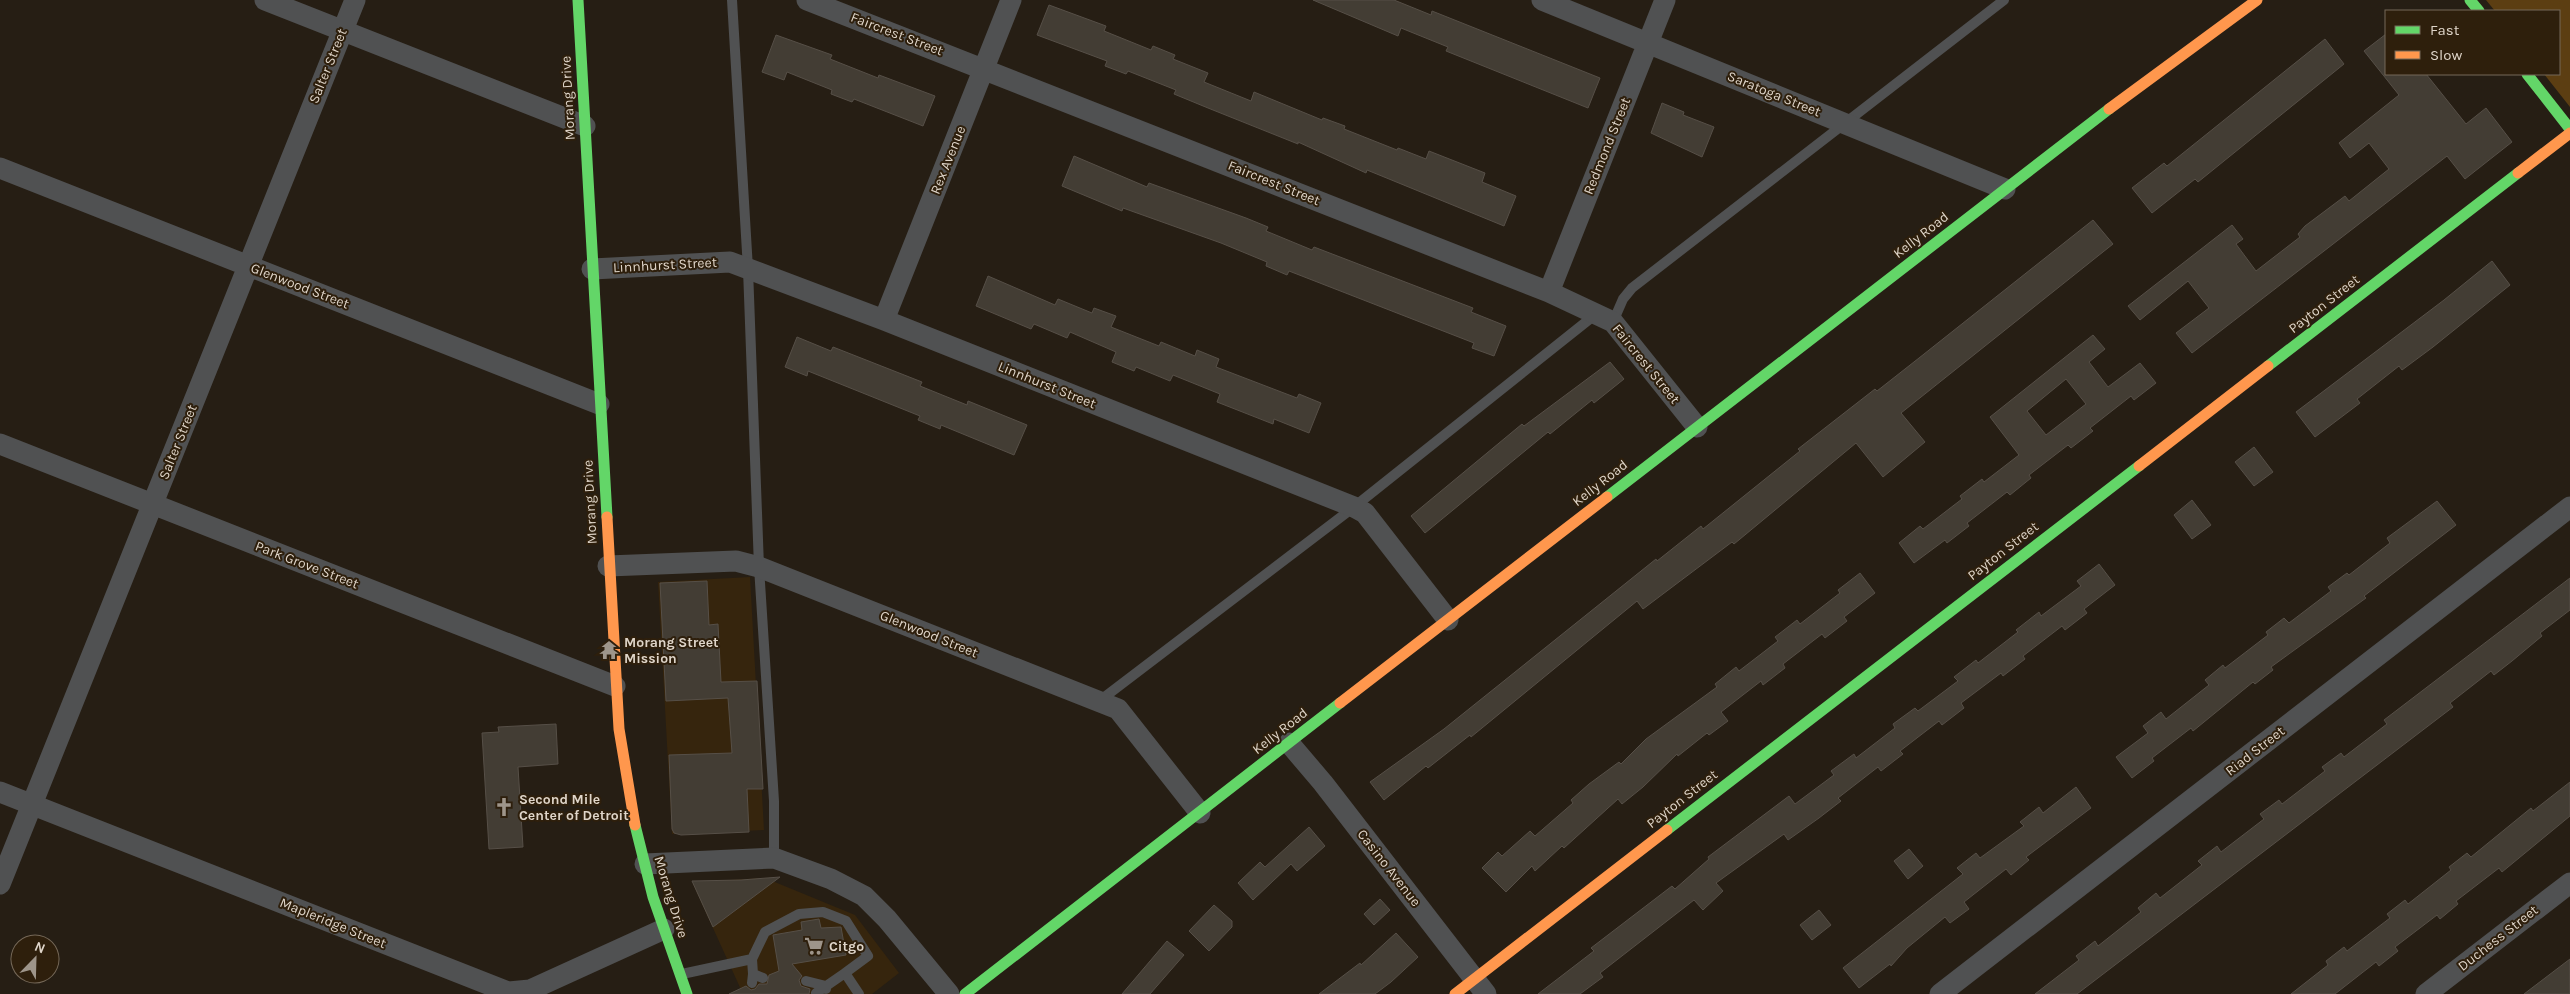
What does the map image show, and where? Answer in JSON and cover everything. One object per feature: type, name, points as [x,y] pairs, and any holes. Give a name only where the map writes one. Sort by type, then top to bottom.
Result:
[{"type":"street","points":[[265,0],[585,126]]},
{"type":"street","name":"Salter Street","points":[[0,884],[355,0]]},
{"type":"street","name":"Morang Drive","points":[[578,0],[615,686],[625,774],[645,864],[686,994]]},
{"type":"street","name":"Faircrest Street","points":[[807,0],[984,68],[1549,292],[1605,318],[1697,427]]},
{"type":"street","name":"Rex Avenue","points":[[884,320],[1011,0]]},
{"type":"street","name":"Saratoga Street","points":[[1542,0],[2005,189]]},
{"type":"street","name":"Redmond Street","points":[[1549,292],[1665,0]]},
{"type":"street","name":"Kelly Road","points":[[966,994],[2005,189],[2185,51],[2257,0]]},
{"type":"street","points":[[2528,75],[2570,129]]},
{"type":"street","name":"Payton Street","points":[[1455,994],[1480,986],[2570,133]]},
{"type":"street","name":"Glenwood Street","points":[[0,168],[599,404]]},
{"type":"street","name":"Linnhurst Street","points":[[592,269],[730,262],[884,320],[1354,507],[1365,513],[1448,620]]},
{"type":"street","name":"Park Grove Street","points":[[0,444],[615,686]]},
{"type":"street","name":"Riad Street","points":[[1940,994],[2570,507]]},
{"type":"street","name":"Glenwood Street","points":[[608,566],[736,561],[758,567],[1118,709],[1200,813]]},
{"type":"street","name":"Casino Avenue","points":[[1289,743],[1324,783],[1480,986]]},
{"type":"street","name":"Mapleridge Street","points":[[0,792],[508,992],[531,992],[664,929]]},
{"type":"street","points":[[645,864],[774,858],[830,879],[864,896],[887,919],[948,994]]},
{"type":"street","name":"Duchess Street","points":[[2426,994],[2570,883]]},
{"type":"lane","points":[[732,0],[748,269],[758,567],[774,801],[774,858]]},
{"type":"lane","points":[[1098,702],[1605,318],[1632,288],[2004,0]]},
{"type":"lane","points":[[763,978],[752,979],[752,959],[765,932],[799,914],[823,912],[846,921],[868,956],[822,991],[806,981]]},
{"type":"lane","points":[[679,975],[752,959]]},
{"type":"lane","points":[[845,973],[859,994]]},
{"type":"shaded area","points":[[2486,0],[2570,0],[2570,107],[2545,75],[2560,75],[2560,10],[2494,10]]},
{"type":"shaded area","points":[[750,577],[764,830],[672,834],[658,582]]},
{"type":"shaded area","points":[[765,878],[855,915],[899,973],[872,994],[743,994],[693,884],[694,882]]},
{"type":"building","points":[[1313,0],[1394,0],[1431,15],[1432,11],[1600,78],[1588,108],[1446,51],[1448,47],[1401,28],[1398,36]]},
{"type":"building","points":[[1049,5],[1106,26],[1104,31],[1151,50],[1153,46],[1175,55],[1173,59],[1208,73],[1204,82],[1251,101],[1254,92],[1322,120],[1323,118],[1345,126],[1344,129],[1397,150],[1398,148],[1426,159],[1429,151],[1485,173],[1482,182],[1516,196],[1504,226],[1367,170],[1366,173],[1298,142],[1298,144],[1174,94],[1176,90],[1128,71],[1126,74],[1105,66],[1107,61],[1037,35]]},
{"type":"building","points":[[776,35],[832,55],[830,59],[878,78],[879,75],[935,96],[923,126],[854,99],[852,102],[831,94],[832,90],[787,72],[784,80],[762,72]]},
{"type":"building","points":[[2385,35],[2385,75],[2427,75],[2466,124],[2486,108],[2512,142],[2465,179],[2447,156],[2192,353],[2176,333],[2209,308],[2188,281],[2140,320],[2128,306],[2232,225],[2243,239],[2236,244],[2256,271],[2300,237],[2298,234],[2305,226],[2345,196],[2349,201],[2389,169],[2369,143],[2350,158],[2339,143],[2399,95],[2364,51]]},
{"type":"building","points":[[2325,39],[2344,64],[2198,182],[2195,179],[2152,213],[2132,188],[2164,163],[2167,166]]},
{"type":"building","points":[[1662,103],[1684,112],[1683,115],[1714,127],[1702,157],[1651,133]]},
{"type":"building","points":[[1074,156],[1147,187],[1149,183],[1246,218],[1268,227],[1266,231],[1312,250],[1314,247],[1473,308],[1471,312],[1506,326],[1494,356],[1472,348],[1474,343],[1289,271],[1287,275],[1266,266],[1267,262],[1221,243],[1123,208],[1122,211],[1062,186]]},
{"type":"building","points":[[2093,220],[2113,244],[1901,413],[1925,442],[1883,477],[1856,443],[1734,544],[1732,542],[1643,609],[1637,601],[1471,737],[1470,735],[1428,768],[1426,766],[1384,800],[1370,782],[1444,729],[1656,559],[1657,561],[1701,526],[1703,529],[1800,451],[1798,449],[1875,389],[1877,391]]},
{"type":"building","points":[[2492,261],[2510,285],[2402,370],[2399,366],[2357,399],[2360,403],[2315,437],[2296,412],[2444,300]]},
{"type":"building","points":[[988,276],[1055,305],[1058,299],[1092,313],[1094,308],[1116,316],[1111,327],[1159,346],[1161,342],[1195,356],[1197,350],[1219,359],[1216,367],[1297,398],[1299,394],[1321,403],[1309,433],[1274,419],[1273,424],[1217,402],[1220,394],[1173,375],[1170,381],[1136,367],[1134,371],[1112,362],[1116,352],[1070,332],[1067,338],[1034,324],[1031,329],[976,306]]},
{"type":"building","points":[[2093,335],[2105,349],[2089,362],[2108,387],[2140,363],[2156,383],[2134,400],[2131,396],[2090,428],[2093,431],[2071,448],[2068,445],[2029,475],[2031,478],[2010,495],[2007,492],[1967,523],[1969,526],[1947,543],[1945,540],[1914,563],[1899,543],[1920,526],[1923,529],[1962,499],[1960,496],[1982,479],[1984,482],[2019,455],[1990,417]],"holes":[[[2066,379],[2086,404],[2046,435],[2027,411]]]},
{"type":"building","points":[[797,337],[831,351],[833,347],[922,382],[920,386],[967,405],[968,401],[1027,425],[1014,455],[941,425],[940,429],[918,420],[920,416],[808,371],[807,376],[785,367]]},
{"type":"building","points":[[1610,362],[1624,379],[1594,403],[1592,400],[1550,434],[1548,432],[1425,533],[1411,516],[1522,424],[1524,426]]},
{"type":"building","points":[[2254,447],[2273,472],[2254,486],[2235,462]]},
{"type":"building","points":[[2192,500],[2211,525],[2192,539],[2174,515]]},
{"type":"building","points":[[2437,501],[2456,525],[2364,596],[2366,598],[2271,667],[2273,670],[2255,684],[2253,682],[2193,731],[2191,728],[2152,758],[2154,761],[2132,778],[2116,757],[2148,733],[2143,726],[2161,712],[2166,719],[2209,685],[2205,680],[2223,665],[2225,668],[2268,635],[2266,632],[2284,618],[2289,623],[2331,591],[2328,587],[2347,573],[2349,575],[2390,543],[2387,538]]},
{"type":"building","points":[[2099,564],[2115,585],[2084,609],[2087,613],[2065,630],[2062,626],[2023,656],[2025,659],[2003,676],[2001,673],[1961,703],[1964,708],[1942,725],[1939,721],[1900,751],[1903,754],[1881,771],[1878,767],[1838,798],[1841,801],[1819,818],[1788,840],[1784,834],[1716,883],[1723,891],[1703,910],[1694,900],[1600,973],[1603,977],[1580,994],[1538,994],[1594,951],[1591,948],[1672,886],[1675,889],[1709,859],[1708,857],[1789,796],[1795,804],[1834,775],[1831,771],[1854,754],[1856,758],[1895,728],[1893,724],[1915,708],[1918,711],[1958,681],[1954,677],[1976,660],[1978,663],[2018,632],[2016,630],[2039,612],[2041,616],[2081,586],[2077,581]]},
{"type":"building","points":[[1860,573],[1875,593],[1844,617],[1847,621],[1825,638],[1822,634],[1783,664],[1785,668],[1763,685],[1761,681],[1721,712],[1728,721],[1709,735],[1707,733],[1678,756],[1677,754],[1643,787],[1622,804],[1618,799],[1564,848],[1562,846],[1535,871],[1532,866],[1506,892],[1482,868],[1498,852],[1502,856],[1530,831],[1535,836],[1573,803],[1571,800],[1589,784],[1619,762],[1621,764],[1646,739],[1717,687],[1715,684],[1736,667],[1739,671],[1778,641],[1775,637],[1797,620],[1800,624],[1840,593],[1838,590]]},
{"type":"building","points":[[2570,578],[2570,610],[2540,633],[2542,636],[2494,675],[2491,671],[2450,703],[2453,707],[2077,994],[2035,994],[2079,960],[2076,956],[2095,941],[2098,946],[2141,912],[2138,908],[2156,893],[2160,898],[2202,865],[2198,861],[2217,846],[2221,852],[2264,819],[2260,814],[2279,800],[2282,804],[2325,771],[2322,767],[2341,753],[2344,757],[2387,724],[2384,720]]},
{"type":"building","points":[[707,581],[709,625],[718,624],[721,682],[757,681],[763,789],[747,789],[749,832],[681,835],[674,833],[672,829],[669,755],[732,753],[728,698],[666,701],[660,583]]},
{"type":"building","name":"Second Mile Center of Detroit","points":[[556,724],[558,764],[518,767],[523,847],[489,849],[482,733],[499,732],[498,727]]},
{"type":"building","points":[[2570,782],[2570,816],[2502,872],[2499,868],[2456,901],[2458,904],[2440,919],[2437,915],[2395,947],[2398,951],[2379,966],[2376,962],[2335,994],[2291,994],[2328,965],[2326,961],[2344,947],[2347,951],[2390,918],[2387,914],[2405,900],[2408,904],[2451,870],[2449,867],[2467,853],[2471,857],[2531,808],[2533,811]]},
{"type":"building","points":[[2076,787],[2091,808],[2026,857],[2029,860],[2011,875],[2006,869],[1964,902],[1969,909],[1950,923],[1945,917],[1907,948],[1891,966],[1890,964],[1859,988],[1843,968],[1963,874],[1957,868],[1976,853],[1980,858],[2024,826],[2020,822],[2039,807],[2043,813]]},
{"type":"building","points":[[1309,827],[1325,846],[1297,871],[1291,864],[1253,900],[1238,883],[1260,862],[1265,867]]},
{"type":"building","points":[[1909,849],[1923,866],[1908,879],[1894,861]]},
{"type":"building","points":[[780,877],[713,927],[692,881],[741,880]]},
{"type":"building","points":[[1380,899],[1390,910],[1374,925],[1364,914]]},
{"type":"building","points":[[1214,905],[1232,921],[1232,927],[1209,951],[1189,931]]},
{"type":"building","points":[[1819,910],[1831,925],[1812,940],[1800,925]]},
{"type":"building","points":[[819,919],[821,928],[841,927],[846,955],[792,964],[802,976],[799,980],[801,986],[810,989],[809,994],[729,994],[746,986],[751,990],[755,989],[759,984],[767,984],[769,975],[779,971],[773,935],[802,930],[801,922]]},
{"type":"building","points":[[1396,933],[1418,957],[1391,982],[1375,994],[1319,994],[1360,963],[1361,965]]},
{"type":"building","points":[[1167,941],[1184,955],[1150,994],[1122,994]]},
{"type":"building","points":[[2570,959],[2570,994],[2524,994]]},
{"type":"traffic: fast","points":[[578,0],[607,517]]},
{"type":"traffic: fast","points":[[2470,0],[2478,10]]},
{"type":"traffic: fast","points":[[2528,75],[2570,129]]},
{"type":"traffic: fast","points":[[1607,497],[2109,109]]},
{"type":"traffic: fast","points":[[2268,366],[2518,173]]},
{"type":"traffic: fast","points":[[1667,830],[2139,466]]},
{"type":"traffic: fast","points":[[965,994],[1340,703]]},
{"type":"traffic: fast","points":[[635,825],[653,897],[687,994]]},
{"type":"traffic: slow","points":[[2109,109],[2257,0]]},
{"type":"traffic: slow","points":[[2518,173],[2570,133]]},
{"type":"traffic: slow","points":[[2139,466],[2268,366]]},
{"type":"traffic: slow","points":[[1340,703],[1607,497]]},
{"type":"traffic: slow","points":[[607,517],[619,729],[635,825]]},
{"type":"traffic: slow","points":[[1455,994],[1667,830]]},
{"type":"place","name":"Morang Street Mission","points":[[609,650]]},
{"type":"place","name":"Second Mile Center of Detroit","points":[[504,807]]},
{"type":"place","name":"Citgo","points":[[814,946]]}]
